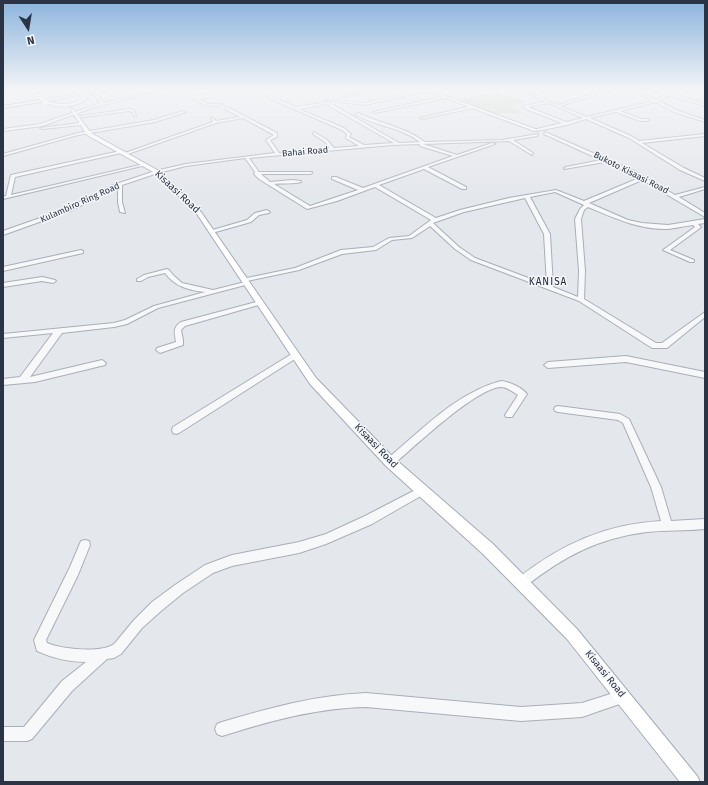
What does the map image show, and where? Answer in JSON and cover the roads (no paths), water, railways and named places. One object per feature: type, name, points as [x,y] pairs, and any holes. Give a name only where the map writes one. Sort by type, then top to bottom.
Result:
[{"type":"main road","name":"Kisaasi Road","points":[[84,126],[99,141],[157,172],[199,212],[313,381],[390,462],[488,549],[572,634],[691,782]]},
{"type":"main road","name":"Bukoto Kisaasi Road","points":[[521,126],[539,132]]},
{"type":"street","points":[[24,128],[32,126]]},
{"type":"street","points":[[3,130],[37,126]]},
{"type":"street","points":[[3,155],[51,126]]},
{"type":"street","points":[[6,197],[11,183],[16,175],[122,153],[197,126]]},
{"type":"street","points":[[260,126],[276,134],[268,140],[278,155]]},
{"type":"street","points":[[334,126],[349,133],[347,137],[364,147]]},
{"type":"street","points":[[367,126],[399,144]]},
{"type":"street","points":[[390,126],[409,131],[424,143]]},
{"type":"street","name":"Bahai Road","points":[[157,172],[195,164],[364,147],[414,143],[502,141],[526,137],[561,126]]},
{"type":"street","points":[[602,126],[640,142],[682,169],[705,180]]},
{"type":"street","points":[[314,132],[326,141],[334,150]]},
{"type":"street","name":"Bukoto Kisaasi Road","points":[[539,132],[607,160],[643,178],[705,215]]},
{"type":"street","points":[[640,142],[705,136]]},
{"type":"street","points":[[510,140],[532,154]]},
{"type":"street","points":[[246,158],[256,173],[309,208],[502,141]]},
{"type":"street","points":[[414,143],[459,156]]},
{"type":"street","points":[[566,168],[607,160]]},
{"type":"street","points":[[6,197],[144,165]]},
{"type":"street","points":[[424,167],[464,188]]},
{"type":"street","name":"Kulambiro Ring Road","points":[[3,233],[68,210],[120,185],[157,172]]},
{"type":"street","points":[[256,173],[310,173]]},
{"type":"street","points":[[334,178],[363,190]]},
{"type":"street","points":[[581,300],[582,271],[578,219],[582,209],[587,204],[643,178]]},
{"type":"street","points":[[269,183],[292,180],[299,182]]},
{"type":"street","points":[[3,185],[11,183]]},
{"type":"street","points":[[120,185],[120,202],[123,212]]},
{"type":"street","points":[[376,185],[433,222],[470,257],[581,300],[658,347],[664,346],[705,314]]},
{"type":"street","points":[[675,197],[705,188]]},
{"type":"street","points":[[3,336],[114,325],[127,322],[148,310],[211,291],[297,270],[341,252],[374,249],[392,239],[410,237],[433,222],[495,202],[556,191],[626,221],[642,225],[660,227],[705,221]]},
{"type":"street","points":[[527,196],[547,234],[550,289]]},
{"type":"street","points":[[212,231],[249,221],[257,214],[267,212]]},
{"type":"street","points":[[692,261],[666,250],[698,227],[694,223]]},
{"type":"street","points":[[3,269],[81,252]]},
{"type":"street","points":[[139,280],[146,276],[167,271],[171,280],[181,285],[211,291]]},
{"type":"street","points":[[3,285],[42,279],[53,281]]},
{"type":"street","points":[[160,350],[180,343],[176,331],[178,327],[183,324],[260,303]]},
{"type":"street","points":[[22,381],[59,331]]},
{"type":"street","points":[[176,430],[295,355]]},
{"type":"street","points":[[548,365],[626,359],[705,375]]},
{"type":"street","points":[[3,382],[22,381],[102,364]]},
{"type":"street","points":[[390,462],[463,402],[494,386],[506,385],[523,394],[509,415]]},
{"type":"street","points":[[558,409],[620,417],[626,421],[656,487],[668,526]]},
{"type":"street","points":[[85,545],[40,640],[41,647],[51,652],[71,655],[104,654],[119,650],[131,631],[154,610],[189,581],[210,568],[238,560],[311,544],[336,536],[423,490]]},
{"type":"street","points":[[522,582],[561,553],[593,539],[619,531],[705,524]]},
{"type":"street","points":[[3,734],[27,734],[67,686],[104,654]]},
{"type":"street","points":[[222,729],[276,712],[312,704],[346,700],[366,700],[521,714],[582,710],[623,696]]},
{"type":"district","name":"KANISA","points":[[548,282]]}]
